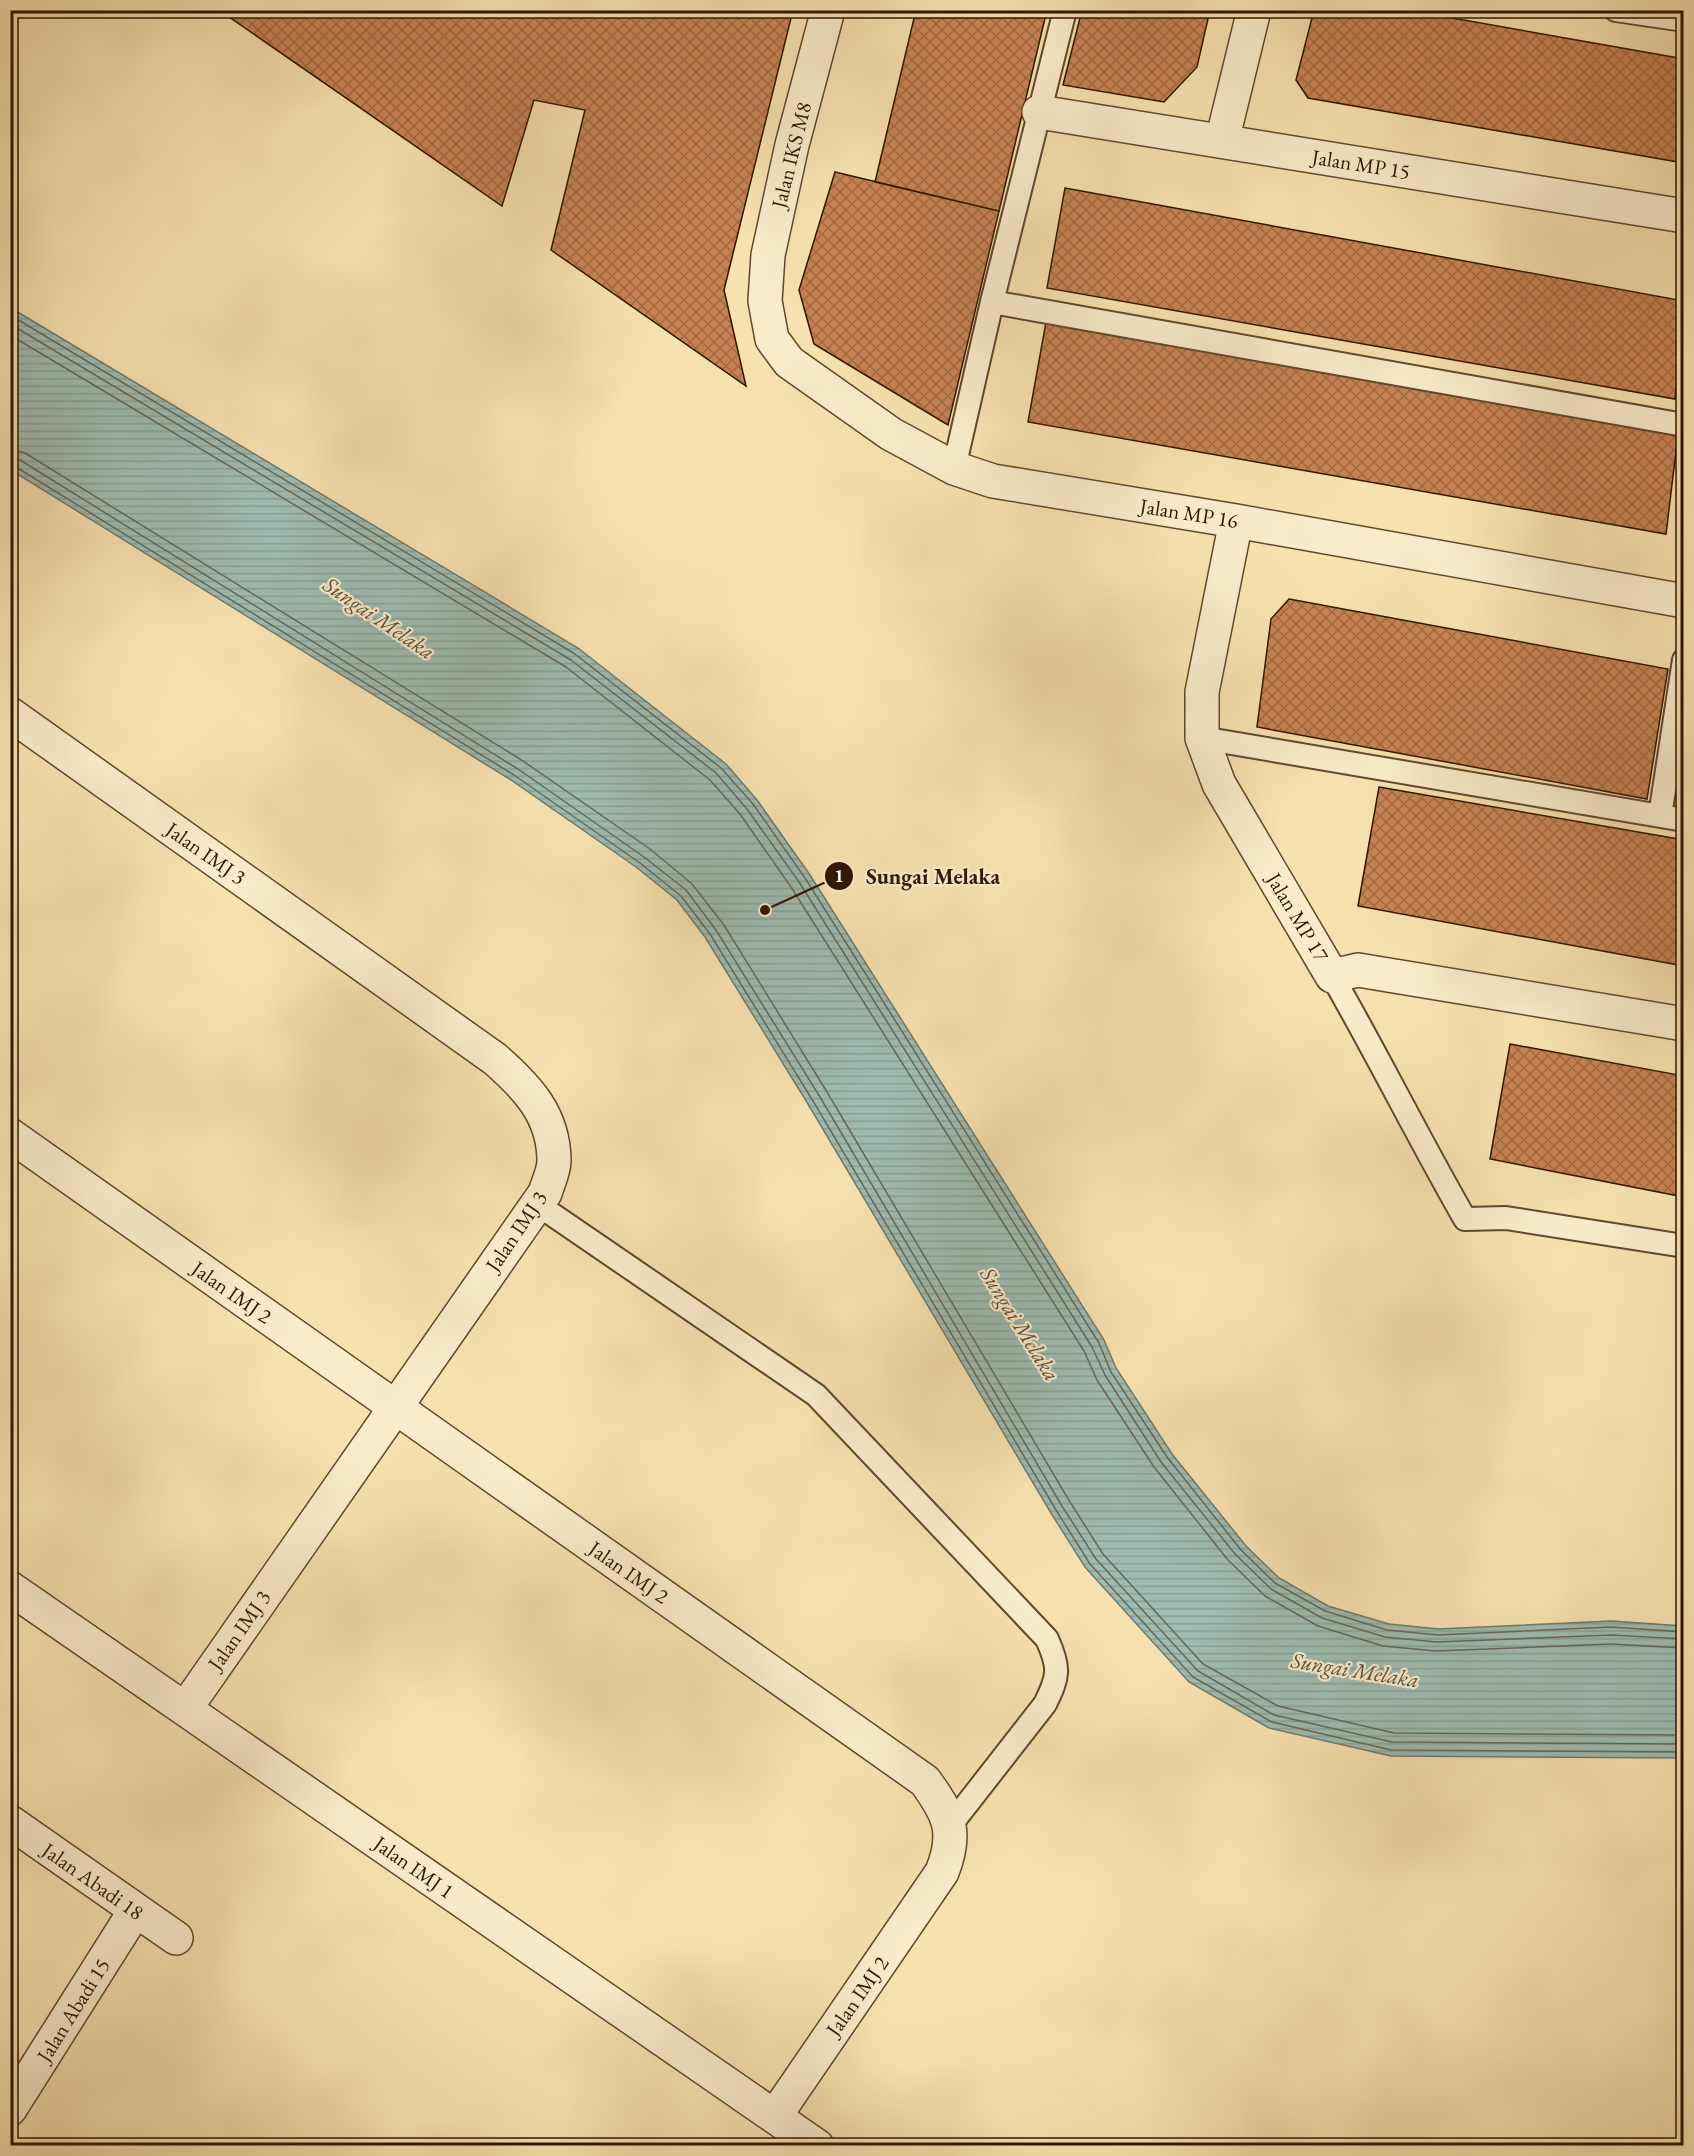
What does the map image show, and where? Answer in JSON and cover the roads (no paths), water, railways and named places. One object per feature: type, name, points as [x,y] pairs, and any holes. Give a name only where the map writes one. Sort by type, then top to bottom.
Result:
[{"type":"street","name":"Jalan IKS M8","points":[[765,301],[768,255],[792,145],[828,10]]},
{"type":"street","points":[[1222,141],[1254,10]]},
{"type":"street","name":"Jalan MP 15","points":[[1039,112],[1683,216]]},
{"type":"street","name":"Jalan MP 16","points":[[765,301],[772,339],[789,362],[891,434],[954,468],[993,481],[1236,521],[1683,601]]},
{"type":"street","name":"Jalan MP 17","points":[[1236,521],[1202,692],[1202,738],[1219,784],[1332,976],[1358,970],[1370,971],[1683,1024]]},
{"type":"street","name":"Jalan IMJ 3","points":[[10,714],[495,1059],[517,1078],[539,1104],[549,1129],[555,1162],[545,1193],[184,1709]]},
{"type":"street","name":"Jalan IMJ 2","points":[[10,1135],[925,1781],[943,1805],[949,1827],[950,1852],[942,1872],[775,2116]]},
{"type":"street","name":"Jalan IMJ 1","points":[[10,1588],[817,2145]]},
{"type":"street","name":"Jalan Abadi 18","points":[[10,1822],[176,1938]]},
{"type":"street","name":"Jalan Abadi 15","points":[[10,2109],[135,1911]]},
{"type":"lane","points":[[954,468],[992,302],[1065,10]]},
{"type":"lane","points":[[1616,10],[1683,20]]},
{"type":"lane","points":[[992,302],[1683,425]]},
{"type":"lane","points":[[1660,816],[1683,660]]},
{"type":"lane","points":[[1202,738],[1683,820]]},
{"type":"lane","points":[[1332,976],[1377,1055],[1422,1145],[1465,1219],[1506,1218],[1683,1245]]},
{"type":"lane","points":[[537,1204],[816,1395],[1047,1639],[1056,1660],[1056,1683],[1045,1704],[949,1827]]},
{"type":"water","points":[[11,308],[578,648],[726,764],[757,800],[810,875],[1104,1340],[1116,1368],[1172,1454],[1246,1546],[1279,1578],[1328,1606],[1389,1624],[1438,1629],[1611,1621],[1683,1626],[1683,1758],[1391,1756],[1269,1728],[1189,1682],[1085,1567],[808,1104],[705,937],[677,900],[636,867],[511,780],[11,470]]},
{"type":"waterway","points":[[1679,2146],[1684,2138]]},
{"type":"place","name":"Sungai Melaka","points":[[765,910]]}]
